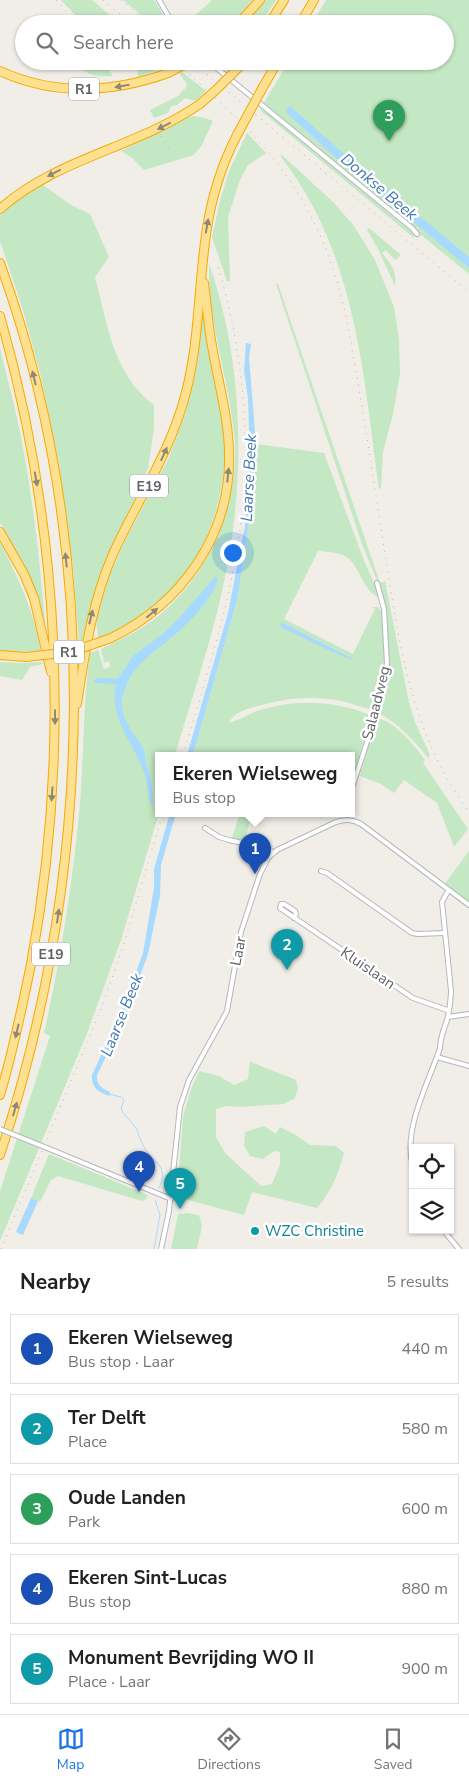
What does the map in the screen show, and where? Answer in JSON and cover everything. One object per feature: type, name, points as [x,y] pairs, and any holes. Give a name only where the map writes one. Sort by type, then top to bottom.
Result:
[{"type":"highway","points":[[246,15],[260,0]]},
{"type":"highway","points":[[275,15],[284,0]]},
{"type":"highway","points":[[305,15],[314,0]]},
{"type":"highway","name":"R1","points":[[0,71],[39,84],[90,90],[124,86],[174,70]]},
{"type":"highway","points":[[2,206],[48,176],[163,126],[200,104],[217,90],[235,70]]},
{"type":"highway","name":"R1","points":[[0,655],[26,657],[71,652],[111,638],[146,618],[170,597],[185,581],[207,546],[218,521],[229,467],[228,430],[212,347],[202,275],[207,227],[213,197],[223,166],[237,135],[273,70]]},
{"type":"highway","name":"E19","points":[[0,263],[27,351],[45,426],[57,488],[66,561],[73,656],[74,730],[69,819],[56,926],[24,1078],[0,1155]]},
{"type":"highway","name":"E19","points":[[74,730],[88,629],[102,582],[119,541],[158,467],[175,428],[185,398],[194,351],[202,275]]},
{"type":"highway","name":"E19","points":[[0,316],[15,373],[42,518],[54,635],[55,689],[53,784],[43,885],[26,990],[0,1095]]},
{"type":"highway","name":"E19","points":[[0,532],[18,562],[34,598],[55,689]]},
{"type":"street","points":[[159,0],[168,15]]},
{"type":"street","points":[[219,70],[417,234]]},
{"type":"street","name":"Salaadweg","points":[[355,779],[367,742],[387,664],[384,609],[377,583]]},
{"type":"street","points":[[205,828],[218,837],[268,849],[273,853],[344,820],[352,820],[361,824],[469,906]]},
{"type":"street","name":"Laar","points":[[161,1249],[171,1200],[178,1118],[182,1100],[196,1064],[227,1011],[245,918],[264,863],[273,853]]},
{"type":"street","points":[[320,871],[327,873],[412,933],[445,933]]},
{"type":"street","points":[[410,1144],[415,1121],[440,1048],[440,1041],[448,1017],[447,1010],[451,991],[442,902],[448,891]]},
{"type":"street","name":"Kluislaan","points":[[294,918],[413,998],[447,1010]]},
{"type":"street","points":[[448,1017],[469,1014]]},
{"type":"street","points":[[437,1057],[469,1066]]},
{"type":"street","points":[[0,1129],[171,1200]]},
{"type":"street","points":[[446,1234],[459,1249]]},
{"type":"green space","points":[[61,0],[92,0],[110,15],[75,15]]},
{"type":"green space","points":[[123,0],[154,0],[163,15],[141,15]]},
{"type":"green space","points":[[212,0],[253,0],[239,15],[196,15]]},
{"type":"green space","points":[[265,0],[276,0],[267,15],[252,15]]},
{"type":"green space","points":[[326,0],[469,0],[469,274],[421,235],[417,228],[396,214],[264,103],[284,70],[454,70],[454,15],[317,15]]},
{"type":"green space","points":[[109,70],[113,76],[97,76],[84,71]]},
{"type":"green space","points":[[137,70],[158,70],[138,77]]},
{"type":"green space","points":[[182,72],[206,91],[195,101],[185,98],[177,105],[171,106],[168,113],[154,118],[150,110],[180,95],[186,88],[187,84],[179,73]]},
{"type":"green space","points":[[260,110],[272,116],[413,233],[414,238]]},
{"type":"green space","points":[[194,116],[213,121],[202,145],[194,155],[144,170],[131,157],[121,151],[185,118]]},
{"type":"green space","points":[[247,133],[266,153],[248,165],[240,180],[228,217],[230,281],[227,281],[212,237],[229,171]]},
{"type":"green space","points":[[281,154],[334,203],[354,226],[375,260],[394,307],[399,340],[400,374],[393,414],[383,452],[381,488],[379,489],[361,358],[341,274],[326,233],[306,194],[281,157]]},
{"type":"green space","points":[[42,184],[71,205],[90,214],[109,257],[95,277],[114,347],[129,379],[140,393],[154,405],[154,429],[148,469],[98,581],[89,610],[82,644],[79,644],[73,566],[59,463],[41,377],[23,310],[0,241],[0,215],[25,194]]},
{"type":"green space","points":[[369,228],[401,255],[395,260],[386,250],[382,253],[393,268],[395,286],[367,230]]},
{"type":"green space","points":[[209,264],[220,298],[228,334],[237,406],[238,479],[235,515],[220,602],[176,752],[155,752],[155,817],[158,817],[121,940],[86,1036],[0,1241],[0,1192],[50,1036],[44,1033],[56,976],[74,862],[80,804],[90,653],[98,650],[104,669],[110,667],[109,661],[104,663],[101,649],[148,624],[180,595],[196,576],[209,554],[220,531],[228,507],[233,483],[234,433],[215,328]]},
{"type":"green space","points":[[276,284],[278,284],[380,583],[385,581],[409,703],[415,722],[430,755],[428,758],[405,732],[377,712],[389,663],[386,607],[362,544]]},
{"type":"green space","points":[[202,309],[224,437],[222,486],[216,510],[208,533],[197,555],[183,576],[167,594],[140,618],[110,635],[98,638],[96,619],[110,575],[124,543],[169,457],[186,412],[197,366]]},
{"type":"green space","points":[[0,348],[19,426],[29,484],[45,623],[31,581],[0,523]]},
{"type":"green space","points":[[256,444],[324,453],[365,563],[379,594],[378,597],[369,590],[349,559],[343,555],[318,551],[284,619],[353,654],[375,609],[372,607],[378,607],[385,628],[385,658],[380,688],[372,709],[331,699],[298,698],[276,701],[246,709],[236,714],[229,723],[257,711],[284,704],[298,703],[341,706],[368,714],[370,719],[355,770],[355,752],[194,752],[238,596],[253,492]]},
{"type":"green space","points":[[0,543],[25,596],[41,652],[0,651]]},
{"type":"green space","points":[[0,662],[42,662],[43,664],[30,667],[22,680],[0,676]]},
{"type":"green space","points":[[376,718],[390,723],[397,728],[416,748],[425,760],[423,763],[468,829],[454,847],[437,803],[404,780],[394,793],[381,784],[360,776]]},
{"type":"green space","points":[[239,817],[250,817],[246,838],[243,838],[243,842],[232,838]]},
{"type":"green space","points":[[469,851],[469,902],[444,885]]},
{"type":"green space","points":[[250,1061],[296,1080],[298,1088],[295,1098],[284,1104],[226,1106],[216,1109],[216,1137],[225,1153],[261,1186],[272,1184],[280,1164],[280,1152],[274,1151],[263,1159],[250,1156],[244,1146],[245,1132],[264,1126],[276,1134],[280,1127],[310,1145],[336,1146],[344,1153],[342,1161],[331,1189],[317,1208],[252,1192],[244,1215],[177,1197],[183,1117],[190,1092],[199,1071],[219,1076],[234,1085],[248,1079]]},
{"type":"green space","points":[[49,1154],[148,1195],[142,1201],[58,1176],[51,1180],[40,1202],[31,1198]]},
{"type":"green space","points":[[178,1214],[199,1215],[202,1226],[197,1249],[171,1249]]},
{"type":"water","name":"Donkse Beek","points":[[289,107],[469,257],[469,268],[335,157],[288,114],[286,111]]},
{"type":"water","points":[[246,343],[251,344],[249,357],[256,444],[250,514],[238,596],[194,752],[188,752],[228,613],[245,526],[250,463],[248,398],[244,371]]},
{"type":"water","points":[[216,576],[218,580],[215,587],[202,608],[185,626],[141,663],[129,679],[123,695],[123,713],[130,729],[145,753],[146,765],[151,781],[153,804],[151,806],[144,772],[118,718],[114,696],[116,684],[95,683],[93,681],[97,678],[118,679],[133,656],[164,633]]},
{"type":"water","points":[[283,623],[353,660],[281,627],[280,624]]},
{"type":"water","points":[[169,817],[175,817],[161,865],[160,896],[148,954],[124,1020],[97,1075],[102,1088],[110,1092],[109,1096],[96,1089],[92,1075],[123,1008],[143,953],[154,888],[154,869]]},
{"type":"water","points":[[31,1198],[38,1201],[23,1235],[16,1232]]},
{"type":"waterway","name":"Laarse Beek","points":[[109,1094],[121,1097],[124,1100],[121,1109],[136,1128],[144,1147],[159,1165],[163,1174],[159,1188]]},
{"type":"waterway","name":"Laarse Beek","points":[[154,1249],[160,1215],[155,1200]]},
{"type":"railway","points":[[56,0],[70,15]]},
{"type":"railway","points":[[103,0],[121,15]]},
{"type":"railway","points":[[121,0],[139,15]]},
{"type":"railway","points":[[183,70],[238,120],[265,149],[288,179],[308,211],[325,247],[339,287],[349,332],[395,613],[409,682],[419,716],[432,749],[448,781],[469,812]]},
{"type":"railway","points":[[202,70],[469,292]]},
{"type":"railway","points":[[161,136],[172,154]]},
{"type":"railway","points":[[184,752],[213,654],[232,576],[242,515],[245,479],[244,407],[240,372],[235,336],[218,266]]},
{"type":"railway","points":[[1,1249],[104,1002],[125,940],[162,817]]},
{"type":"place","name":"Oude Landen","points":[[389,141]]},
{"type":"place","name":"Ekeren Wielseweg","points":[[255,874]]},
{"type":"place","name":"Ter Delft","points":[[287,970]]},
{"type":"place","name":"Ekeren Sint-Lucas","points":[[139,1192]]},
{"type":"place","name":"Monument Bevrijding WO II","points":[[180,1209]]},
{"type":"place","name":"WZC Christine","points":[[255,1231]]}]
